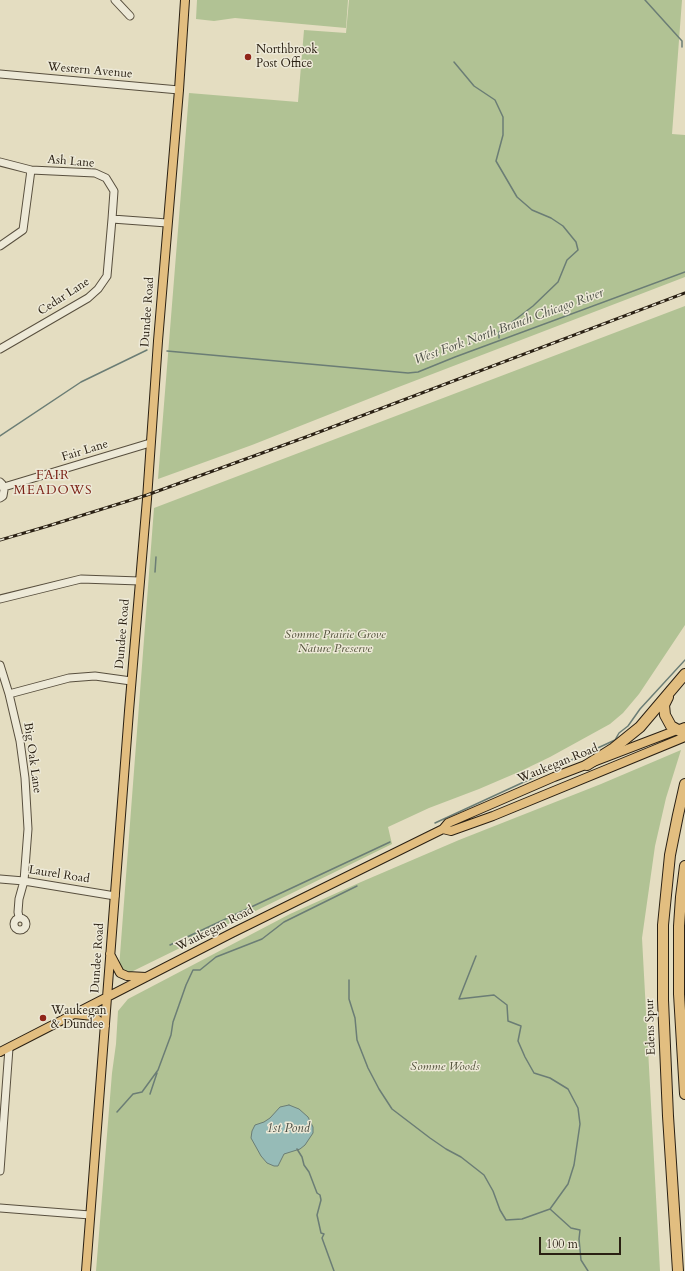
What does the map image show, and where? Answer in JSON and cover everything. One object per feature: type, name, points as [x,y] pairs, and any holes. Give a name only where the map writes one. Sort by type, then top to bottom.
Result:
[{"type":"highway","points":[[587,765],[614,748],[640,727],[685,674]]},
{"type":"highway","points":[[669,694],[664,705],[665,715],[671,726],[683,732]]},
{"type":"highway","name":"Edens Spur","points":[[678,1271],[663,1008],[663,925],[670,855],[685,784]]},
{"type":"highway","points":[[685,866],[681,897],[679,934],[679,994],[685,1094]]},
{"type":"main road","name":"Dundee Road","points":[[86,1271],[114,896],[147,499],[156,362],[179,90],[185,0]]},
{"type":"main road","name":"Waukegan Road","points":[[0,1052],[443,829],[448,823],[535,785],[587,765],[683,732]]},
{"type":"main road","name":"Waukegan Road","points":[[443,829],[451,831],[493,816],[683,732]]},
{"type":"main road","points":[[110,954],[120,973],[127,976],[147,977]]},
{"type":"main road","points":[[74,1014],[93,1016],[105,1026]]},
{"type":"street","points":[[115,0],[130,16]]},
{"type":"street","name":"Western Avenue","points":[[0,74],[179,90]]},
{"type":"street","name":"Ash Lane","points":[[0,162],[31,170],[95,173],[106,178],[114,191],[112,219]]},
{"type":"street","name":"Ash Lane","points":[[0,246],[23,230],[31,170]]},
{"type":"street","points":[[112,219],[167,224]]},
{"type":"street","name":"Cedar Lane","points":[[0,349],[88,298],[98,289],[108,276],[112,219]]},
{"type":"street","name":"Fair Lane","points":[[0,498],[4,493],[2,484],[150,443]]},
{"type":"street","points":[[0,599],[81,580],[140,581]]},
{"type":"street","name":"Big Oak Lane","points":[[0,665],[9,694],[20,741],[25,778],[28,829],[24,881],[19,899],[19,917]]},
{"type":"street","points":[[9,694],[69,678],[95,676],[131,681]]},
{"type":"street","name":"Laurel Road","points":[[0,879],[24,881],[114,896]]},
{"type":"street","points":[[0,1171],[8,1048]]},
{"type":"street","points":[[0,1208],[90,1215]]},
{"type":"green space","points":[[197,0],[348,0],[346,28],[235,18],[214,21],[196,19]]},
{"type":"green space","points":[[349,0],[682,0],[672,134],[685,135],[685,277],[252,445],[158,479],[189,93],[298,102],[304,30],[346,33]]},
{"type":"green space","name":"Somme Prairie Grove Nature Preserve","points":[[685,306],[685,625],[639,694],[623,713],[610,724],[550,757],[521,771],[429,808],[388,827],[392,844],[127,974],[119,968],[154,508]]},
{"type":"green space","name":"Somme Woods","points":[[681,750],[666,798],[655,846],[642,938],[660,1271],[96,1271],[118,1011],[128,999],[290,914],[361,882],[459,840],[601,784]]},
{"type":"water","name":"1st Pond","points":[[289,1105],[299,1109],[308,1117],[313,1127],[313,1133],[305,1145],[300,1149],[284,1154],[278,1166],[274,1166],[267,1163],[261,1156],[251,1138],[252,1131],[255,1125],[270,1118],[280,1107]]},
{"type":"waterway","points":[[645,0],[682,41],[682,47]]},
{"type":"waterway","points":[[454,62],[474,86],[495,100],[503,117],[503,135],[496,161],[517,197],[532,210],[551,218],[563,226],[576,242],[578,250],[567,260],[558,282],[533,306],[499,332],[499,338]]},
{"type":"waterway","name":"West Fork North Branch Chicago River","points":[[167,351],[408,373],[418,372],[685,272]]},
{"type":"waterway","name":"West Fork North Branch Chicago River","points":[[0,436],[81,382],[147,350]]},
{"type":"waterway","points":[[155,572],[156,557]]},
{"type":"waterway","points":[[435,823],[615,740],[619,733],[628,726],[640,709],[685,660]]},
{"type":"waterway","points":[[170,945],[390,842]]},
{"type":"waterway","points":[[117,1112],[133,1094],[142,1092],[158,1070],[171,1035],[173,1022],[193,970],[200,970],[216,957],[262,939],[284,922],[357,886]]},
{"type":"waterway","points":[[349,980],[349,999],[355,1018],[357,1040],[368,1068],[392,1109],[430,1138],[461,1157],[484,1175],[506,1220],[522,1219],[550,1209],[568,1184],[574,1165],[580,1124],[578,1108],[568,1089],[550,1078],[534,1073],[518,1041],[521,1026],[508,1021],[507,1005],[494,995],[459,999],[476,956]]},
{"type":"waterway","points":[[150,1094],[157,1073]]},
{"type":"waterway","points":[[297,1149],[309,1172],[317,1193],[320,1195],[321,1200],[317,1215],[321,1233],[324,1234],[322,1238],[334,1271]]},
{"type":"waterway","points":[[550,1209],[571,1228],[580,1230],[579,1239],[581,1260],[588,1271]]},
{"type":"railway","points":[[0,540],[147,495],[306,437],[685,293]]},
{"type":"place","name":"Northbrook Post Office","points":[[248,57]]},
{"type":"place","name":"Waukegan & Dundee","points":[[43,1018]]},
{"type":"district","name":"FAIR MEADOWS","points":[[53,484]]}]
